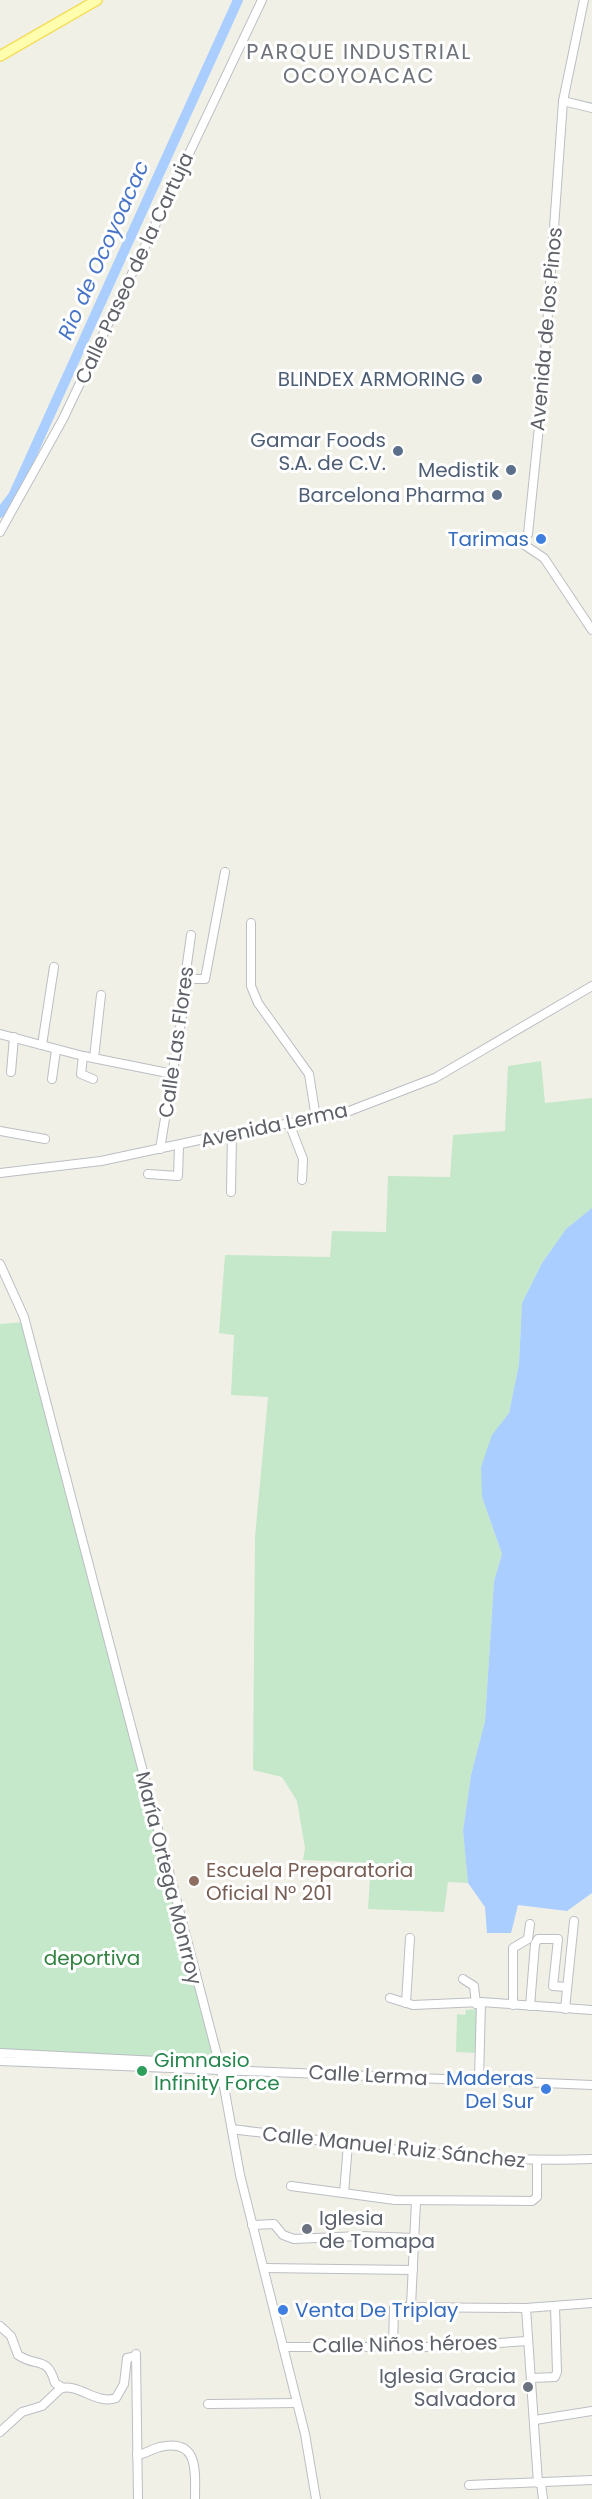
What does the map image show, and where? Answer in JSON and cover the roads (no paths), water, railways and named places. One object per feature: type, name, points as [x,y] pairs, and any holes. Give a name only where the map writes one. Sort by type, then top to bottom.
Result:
[{"type":"main road","points":[[0,56],[97,0]]},
{"type":"street","name":"Calle Paseo de la Cartuja","points":[[0,532],[63,419],[262,0]]},
{"type":"street","name":"Avenida de los Pinos","points":[[584,0],[563,101],[542,397],[528,534],[520,542],[544,558],[592,630]]},
{"type":"street","points":[[563,101],[592,108]]},
{"type":"street","points":[[188,979],[205,979],[225,872]]},
{"type":"street","points":[[251,923],[252,986],[258,1003],[309,1074],[316,1118]]},
{"type":"street","name":"Calle Las Flores","points":[[160,1149],[188,979],[187,964],[191,935]]},
{"type":"street","points":[[42,1045],[54,967]]},
{"type":"street","name":"Avenida Lerma","points":[[0,1173],[68,1166],[179,1146],[232,1133],[339,1115],[426,1082],[592,986]]},
{"type":"street","points":[[94,1058],[101,995]]},
{"type":"street","points":[[0,1034],[56,1050],[173,1074]]},
{"type":"street","points":[[11,1072],[14,1037]]},
{"type":"street","points":[[52,1079],[56,1050]]},
{"type":"street","points":[[83,1056],[81,1074],[93,1079]]},
{"type":"street","points":[[422,1072],[426,1082]]},
{"type":"street","points":[[289,1123],[303,1159],[302,1180]]},
{"type":"street","points":[[0,1131],[45,1139]]},
{"type":"street","points":[[231,1192],[232,1133]]},
{"type":"street","points":[[148,1174],[178,1176],[179,1146]]},
{"type":"street","name":"María Ortega Monrroy","points":[[0,1264],[24,1317],[219,2067],[252,2225],[297,2403],[316,2499]]},
{"type":"street","points":[[565,2009],[574,1922]]},
{"type":"street","points":[[513,2005],[513,1948],[528,1939],[530,1927],[538,1939]]},
{"type":"street","points":[[538,1939],[559,1937],[553,1986],[567,1987]]},
{"type":"street","points":[[406,2004],[410,1938]]},
{"type":"street","points":[[530,2006],[535,1944],[538,1939]]},
{"type":"street","points":[[463,1979],[474,1986],[478,2003],[479,2080]]},
{"type":"street","points":[[390,1998],[406,2004],[478,2003],[592,2010]]},
{"type":"street","name":"Calle Lerma","points":[[0,2053],[59,2059],[592,2085]]},
{"type":"street","name":"Calle Lerma","points":[[0,2061],[59,2059]]},
{"type":"street","name":"Calle Manuel Ruiz Sánchez","points":[[232,2129],[482,2159],[537,2162],[592,2159]]},
{"type":"street","points":[[344,2193],[348,2144]]},
{"type":"street","points":[[291,2186],[416,2201],[535,2200],[537,2162]]},
{"type":"street","points":[[411,2306],[416,2201]]},
{"type":"street","points":[[252,2225],[274,2224],[283,2235],[294,2239],[360,2236],[415,2238]]},
{"type":"street","points":[[264,2268],[413,2270]]},
{"type":"street","points":[[393,2348],[394,2307],[526,2308],[592,2303]]},
{"type":"street","points":[[532,2378],[555,2377],[557,2372],[558,2325],[555,2306]]},
{"type":"street","points":[[526,2308],[529,2373],[532,2378],[543,2499]]},
{"type":"street","points":[[0,2326],[11,2336],[18,2355],[28,2361],[43,2363],[51,2368],[55,2383],[63,2388],[76,2388],[105,2400],[116,2398],[123,2385],[128,2358],[135,2354],[138,2499]]},
{"type":"street","name":"Calle Niños héroes","points":[[283,2347],[393,2348],[527,2341]]},
{"type":"street","points":[[0,2432],[22,2412],[42,2406],[63,2388]]},
{"type":"street","points":[[208,2404],[297,2403]]},
{"type":"street","points":[[535,2420],[592,2411]]},
{"type":"street","points":[[137,2455],[163,2447],[176,2447],[187,2452],[195,2462],[195,2499]]},
{"type":"street","points":[[469,2485],[592,2480]]},
{"type":"water","points":[[592,1208],[592,1893],[567,1911],[518,1905],[511,1933],[487,1933],[485,1907],[468,1883],[463,1831],[471,1775],[485,1721],[494,1581],[502,1554],[482,1497],[481,1467],[492,1435],[509,1413],[519,1364],[522,1303],[542,1263],[566,1229]]},
{"type":"waterway","name":"Rio de Ocoyoacac","points":[[0,513],[13,496],[238,0]]},
{"type":"place","name":"BLINDEX ARMORING","points":[[477,379]]},
{"type":"place","name":"Gamar Foods S.A. de C.V.","points":[[398,451]]},
{"type":"place","name":"Medistik","points":[[511,470]]},
{"type":"place","name":"Barcelona Pharma","points":[[497,495]]},
{"type":"place","name":"Tarimas","points":[[541,539]]},
{"type":"place","name":"Escuela Preparatoria Oficial N° 201","points":[[194,1881]]},
{"type":"place","name":"Gimnasio Infinity Force","points":[[142,2071]]},
{"type":"place","name":"Maderas Del Sur","points":[[546,2089]]},
{"type":"place","name":"Iglesia de Tomapa","points":[[307,2229]]},
{"type":"place","name":"Venta De Triplay","points":[[283,2310]]},
{"type":"place","name":"Iglesia Gracia Salvadora","points":[[528,2387]]},
{"type":"district","name":"PARQUE INDUSTRIAL OCOYOACAC","points":[[359,63]]},
{"type":"park label","name":"deportiva","points":[[92,1958]]}]
